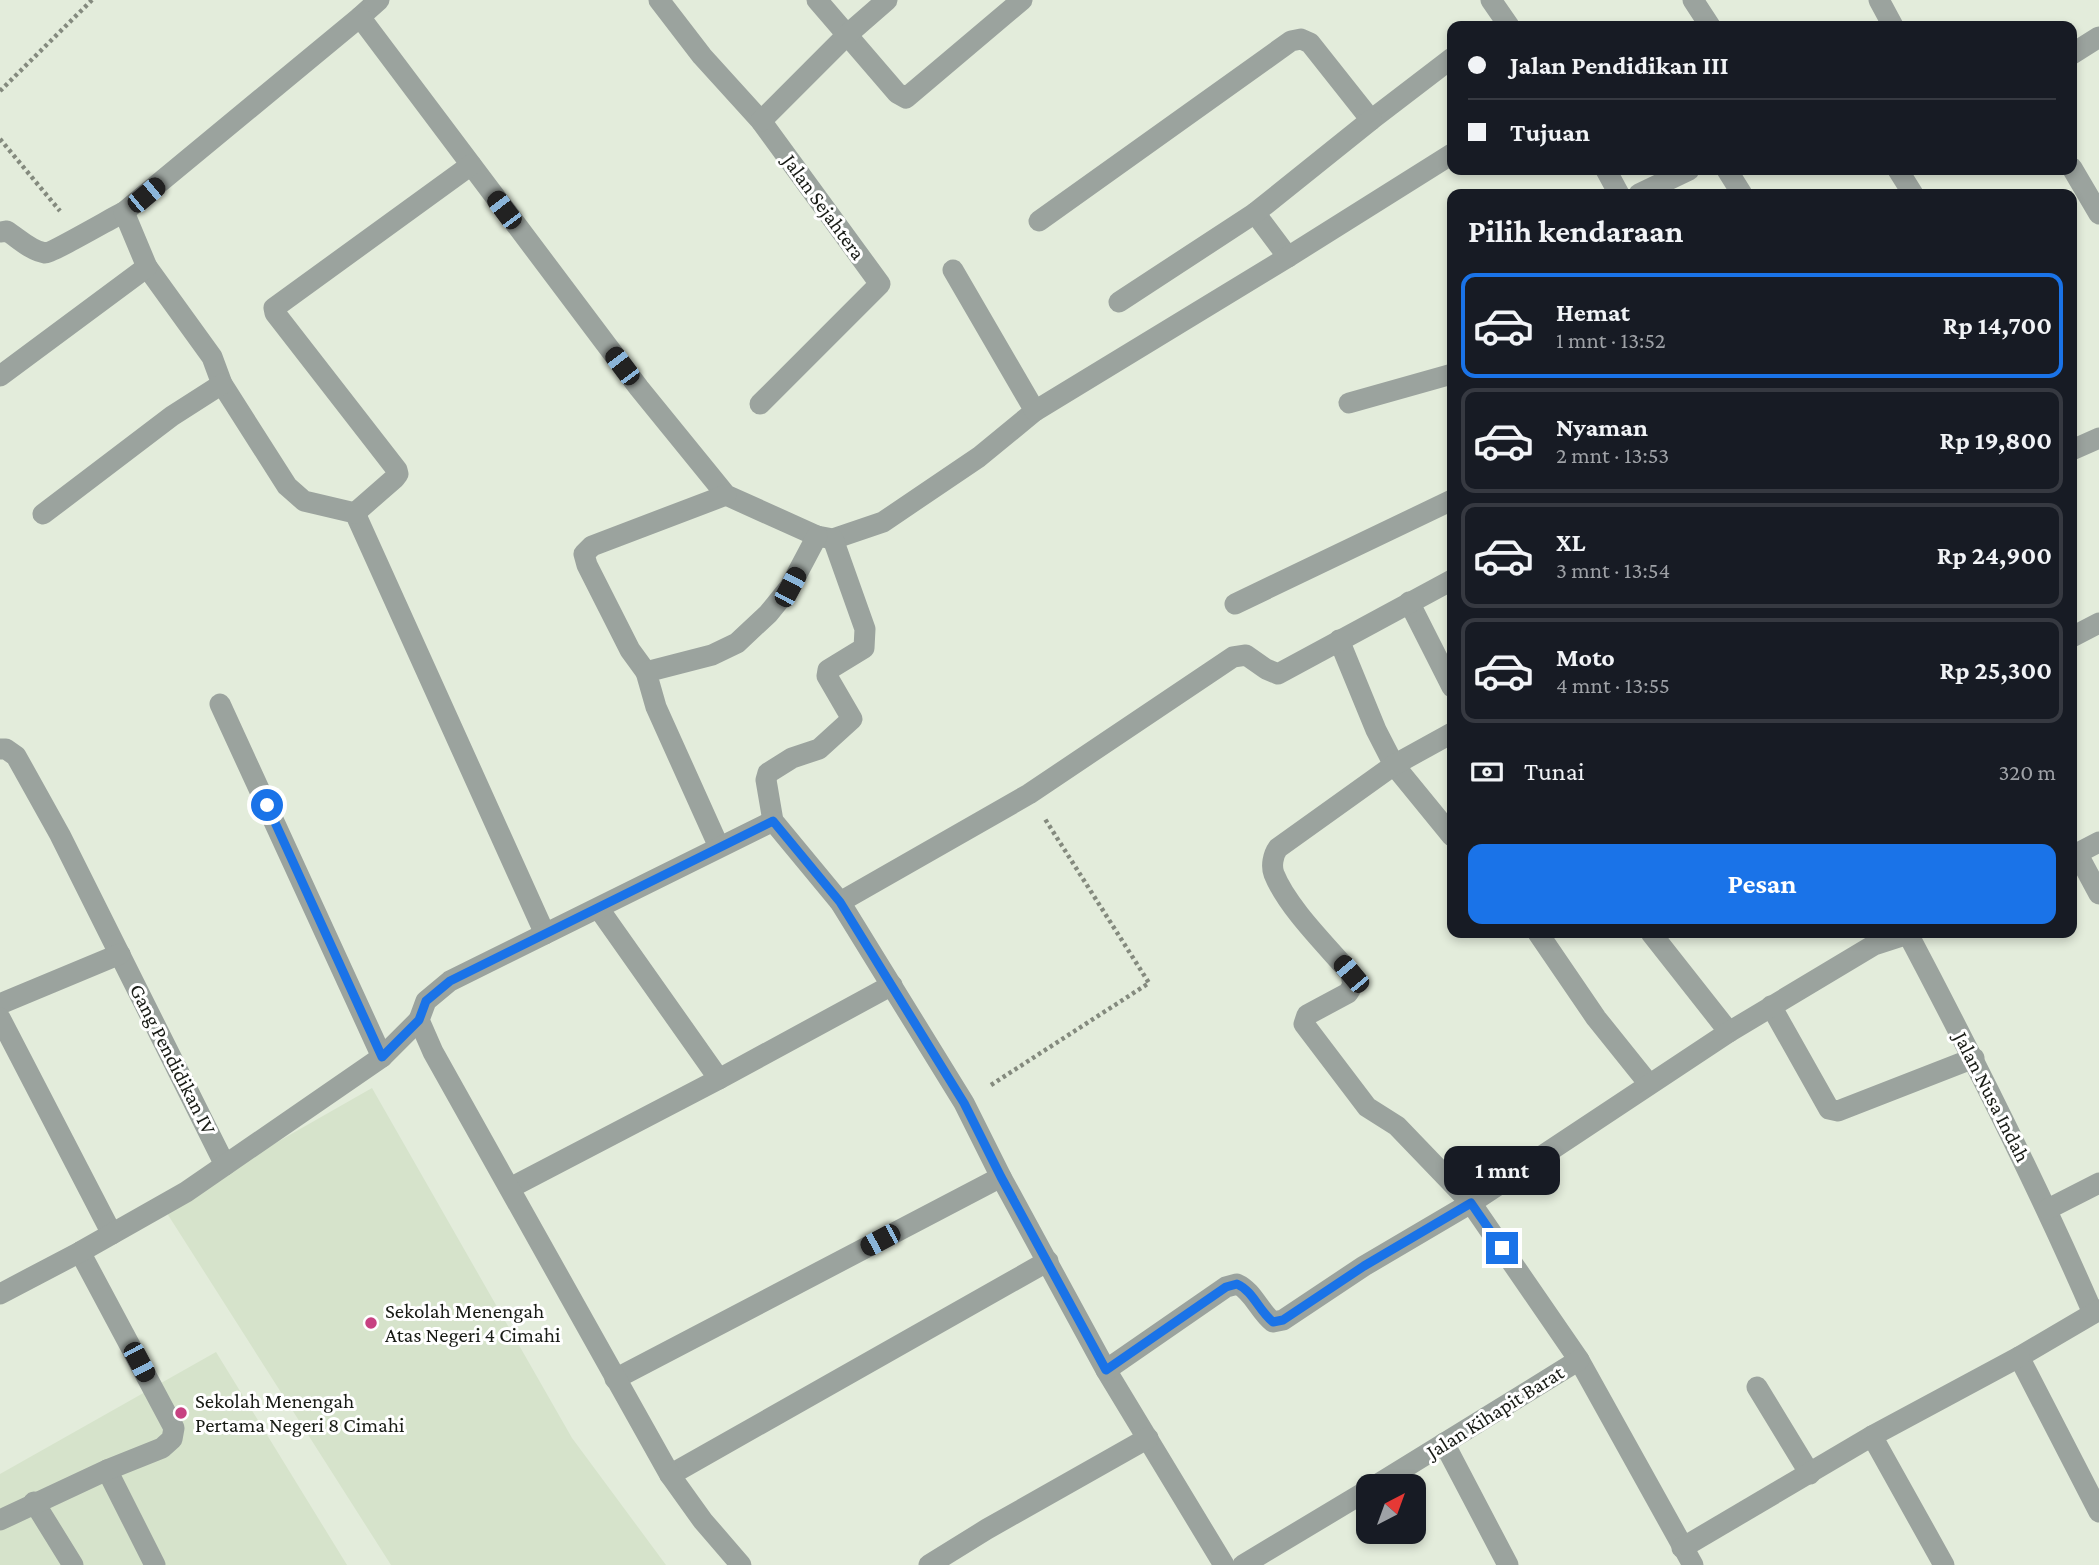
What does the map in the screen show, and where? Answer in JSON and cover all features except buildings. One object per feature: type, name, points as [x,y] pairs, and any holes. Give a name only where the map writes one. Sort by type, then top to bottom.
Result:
[{"type":"street","points":[[0,232],[7,231],[34,250],[47,253],[58,250],[80,234],[124,212],[379,0]]},
{"type":"street","name":"Jalan Sejahtera","points":[[659,0],[702,56],[761,121],[880,284],[760,404]]},
{"type":"street","points":[[817,0],[897,93],[906,98],[1022,0]]},
{"type":"street","points":[[761,121],[848,34],[887,0]]},
{"type":"street","points":[[1491,0],[1501,21]]},
{"type":"street","points":[[1693,0],[1707,21]]},
{"type":"street","points":[[1879,0],[1890,21]]},
{"type":"street","points":[[360,17],[639,388],[726,495],[825,538],[883,522],[979,457],[1035,411],[1447,157]]},
{"type":"street","points":[[2077,51],[2099,37]]},
{"type":"street","points":[[1039,221],[1291,41],[1301,39],[1310,43],[1371,120]]},
{"type":"street","points":[[1119,302],[1255,213],[1447,62]]},
{"type":"street","points":[[355,513],[395,478],[397,470],[275,313],[274,308],[471,165]]},
{"type":"street","points":[[1649,189],[1679,175]]},
{"type":"street","points":[[2076,175],[2099,214]]},
{"type":"street","points":[[124,212],[147,267],[212,357],[222,384],[295,495],[304,501],[355,513]]},
{"type":"street","points":[[1255,213],[1288,257]]},
{"type":"street","points":[[0,376],[147,267]]},
{"type":"street","points":[[953,270],[1035,411]]},
{"type":"street","points":[[1349,402],[1447,375]]},
{"type":"street","points":[[43,514],[172,416],[222,384]]},
{"type":"street","points":[[2077,448],[2099,438]]},
{"type":"street","points":[[719,847],[656,707],[646,672],[630,650],[584,554],[592,546],[726,495]]},
{"type":"street","points":[[1235,604],[1447,502]]},
{"type":"street","points":[[355,513],[545,934]]},
{"type":"street","points":[[646,672],[712,655],[737,643],[768,614],[825,538]]},
{"type":"street","points":[[825,538],[865,629],[864,648],[828,670],[827,676],[852,719],[819,749],[792,758],[768,773],[766,780],[773,821],[840,902],[964,1103],[1106,1370],[1224,1565]]},
{"type":"street","points":[[840,902],[1030,794],[1233,657],[1246,655],[1278,674],[1447,583]]},
{"type":"street","points":[[1409,602],[1447,677]]},
{"type":"street","points":[[2077,634],[2099,623]]},
{"type":"street","points":[[1339,640],[1376,730],[1394,765],[1447,830]]},
{"type":"street","points":[[220,704],[382,1057]]},
{"type":"street","points":[[1447,736],[1394,765],[1278,848],[1274,854],[1272,871],[1287,899],[1351,974],[1353,985],[1348,993],[1307,1014],[1304,1024],[1367,1107],[1397,1126],[1471,1203],[1579,1360],[1687,1557],[1810,1474],[1872,1436],[2020,1357],[2096,1311]]},
{"type":"street","name":"Gang Pendidikan IV","points":[[0,750],[6,749],[16,756],[60,835],[225,1165]]},
{"type":"street","points":[[0,1294],[186,1192],[382,1057],[419,1020],[426,1001],[450,981],[773,821]]},
{"type":"street","points":[[2077,854],[2099,842]]},
{"type":"street","points":[[2077,858],[2099,894]]},
{"type":"street","points":[[599,909],[719,1079]]},
{"type":"street","points":[[1541,938],[1596,1018],[1649,1084]]},
{"type":"street","points":[[1655,938],[1729,1032]]},
{"type":"street","name":"Jalan Nusa Indah","points":[[1913,938],[2096,1311]]},
{"type":"street","points":[[1106,1370],[1226,1287],[1237,1284],[1245,1287],[1264,1315],[1273,1322],[1283,1320],[1364,1266],[1471,1203],[1871,939]]},
{"type":"street","points":[[0,1004],[120,954]]},
{"type":"street","points":[[510,1188],[892,985]]},
{"type":"street","points":[[1771,1006],[1829,1108],[1838,1111],[1973,1058]]},
{"type":"street","points":[[0,1018],[112,1234]]},
{"type":"street","points":[[419,1020],[433,1052],[670,1475],[703,1521],[741,1565]]},
{"type":"street","points":[[615,1379],[1001,1177]]},
{"type":"street","points":[[2048,1209],[2099,1182]]},
{"type":"street","points":[[0,1520],[34,1502],[162,1448],[172,1438],[174,1428],[80,1252]]},
{"type":"street","points":[[670,1475],[1048,1261]]},
{"type":"street","points":[[2020,1357],[2099,1513]]},
{"type":"street","name":"Jalan Kihapit Barat","points":[[1394,1474],[1579,1360]]},
{"type":"street","points":[[1757,1387],[1810,1474]]},
{"type":"street","points":[[1872,1436],[1944,1565]]},
{"type":"street","points":[[929,1565],[986,1529],[1148,1438]]},
{"type":"street","points":[[1444,1443],[1508,1565]]},
{"type":"street","points":[[107,1470],[155,1565]]},
{"type":"street","points":[[1243,1565],[1356,1497]]},
{"type":"street","points":[[34,1502],[73,1565]]},
{"type":"path","points":[[0,91],[92,0]]},
{"type":"path","points":[[0,139],[80,234]]},
{"type":"path","points":[[964,1103],[1149,983],[1030,794]]},
{"type":"shaded area","name":"Sekolah Menengah Atas Negeri 4 Cimahi","points":[[372,1088],[572,1438],[666,1565],[391,1565],[163,1207]]},
{"type":"shaded area","name":"Sekolah Menengah Pertama Negeri 8 Cimahi","points":[[216,1352],[347,1565],[0,1565],[0,1474]]},
{"type":"place","name":"Sekolah Menengah Atas Negeri 4 Cimahi","points":[[371,1323]]},
{"type":"place","name":"Sekolah Menengah Pertama Negeri 8 Cimahi","points":[[181,1413]]},
{"type":"route","points":[[267,805],[382,1057],[419,1020],[426,1001],[450,981],[773,821],[840,902],[964,1103],[1106,1370],[1226,1287],[1237,1284],[1245,1287],[1264,1315],[1273,1322],[1283,1320],[1364,1266],[1471,1203],[1502,1248]]}]
